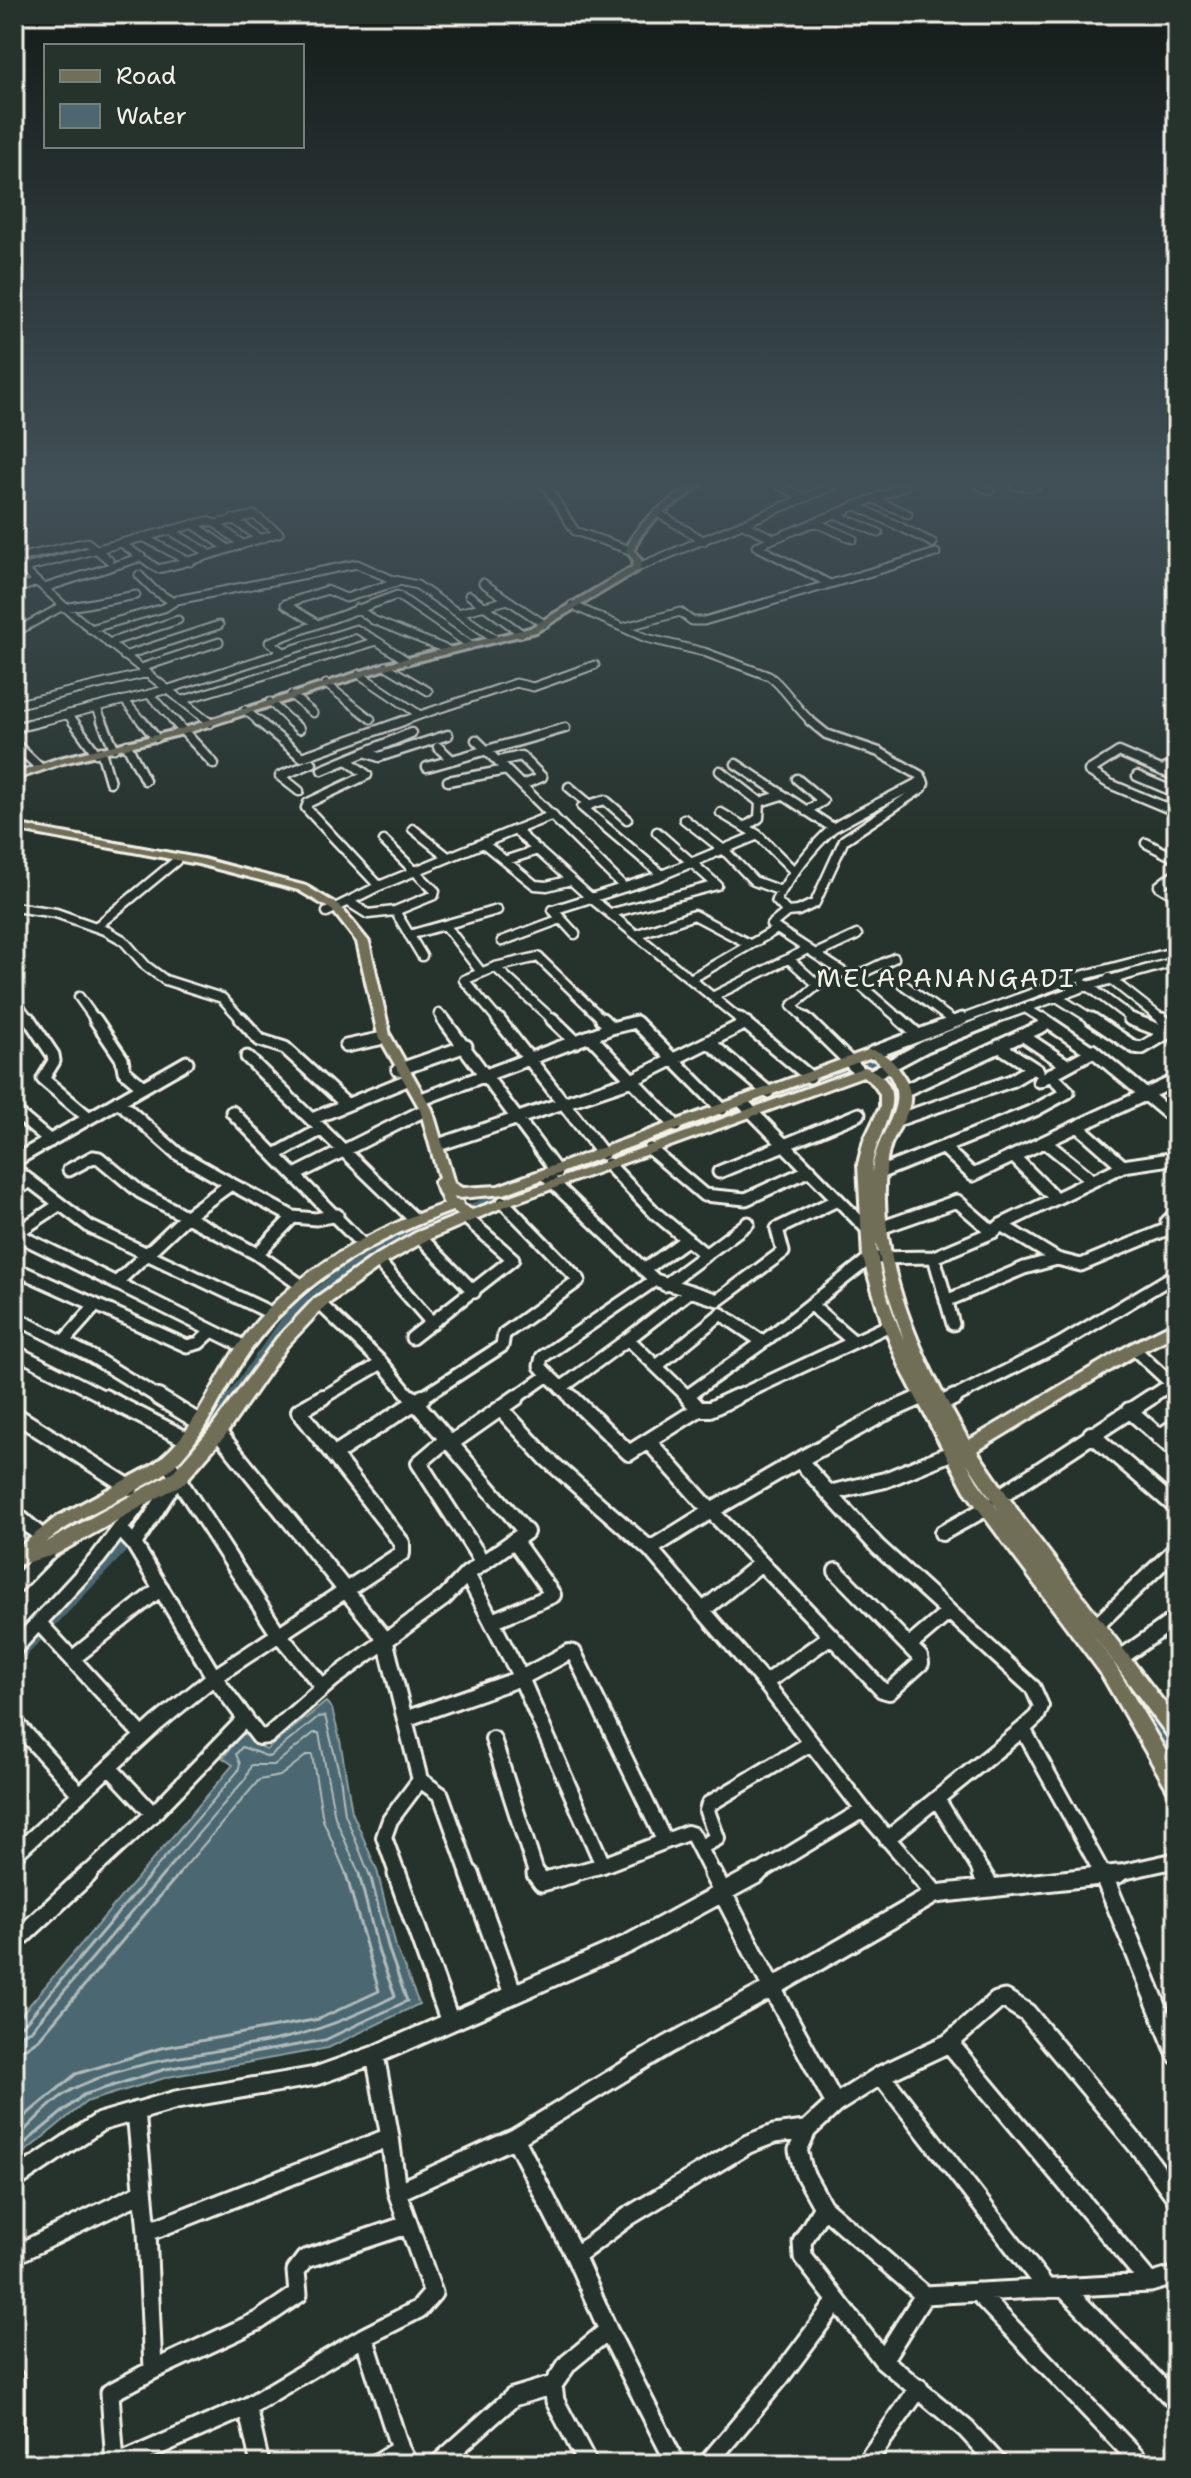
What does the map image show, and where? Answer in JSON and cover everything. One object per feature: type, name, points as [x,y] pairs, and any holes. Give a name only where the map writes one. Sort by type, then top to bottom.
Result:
[{"type":"main road","points":[[14,777],[39,767],[184,731],[386,666],[521,633],[544,624],[578,602]]},
{"type":"main road","points":[[14,830],[176,861],[295,893],[331,910],[354,938],[379,1039],[422,1099],[438,1145],[446,1187]]},
{"type":"main road","points":[[14,830],[94,839],[243,872],[302,888],[331,910],[363,942],[384,1035],[403,1073],[458,1212]]},
{"type":"main road","points":[[446,1187],[460,1193],[483,1194],[551,1178],[606,1159],[676,1126],[722,1109],[746,1107],[768,1092],[810,1077],[871,1065]]},
{"type":"main road","points":[[871,1065],[903,1091],[903,1104],[897,1120],[883,1144],[876,1229]]},
{"type":"main road","points":[[606,1159],[650,1149],[746,1107],[871,1065]]},
{"type":"main road","points":[[871,1065],[886,1094],[886,1107],[871,1140],[865,1164],[890,1325],[922,1397],[1106,1666],[1177,1788]]},
{"type":"main road","points":[[414,1218],[503,1202],[551,1178]]},
{"type":"main road","points":[[17,1557],[40,1535],[128,1487],[172,1475],[193,1430],[245,1347],[271,1313],[302,1286],[363,1245],[414,1218],[446,1187]]},
{"type":"main road","points":[[17,1557],[51,1549],[144,1497],[216,1435],[282,1342],[319,1303],[483,1194]]},
{"type":"main road","points":[[878,1257],[959,1451]]},
{"type":"main road","points":[[959,1451],[1177,1327]]},
{"type":"main road","points":[[193,1430],[216,1435]]},
{"type":"main road","points":[[992,1503],[1097,1625],[1176,1730]]},
{"type":"street","points":[[58,602],[210,723]]},
{"type":"street","points":[[14,633],[64,607],[96,602]]},
{"type":"street","points":[[90,629],[164,608],[173,602]]},
{"type":"street","points":[[292,602],[285,604],[316,623]]},
{"type":"street","points":[[284,652],[269,642],[377,602]]},
{"type":"street","points":[[407,602],[470,645]]},
{"type":"street","points":[[441,602],[494,638]]},
{"type":"street","points":[[478,602],[521,633]]},
{"type":"street","points":[[458,613],[501,602]]},
{"type":"street","points":[[510,602],[544,624]]},
{"type":"street","points":[[625,627],[680,612],[692,621],[704,621],[767,602]]},
{"type":"street","points":[[572,605],[646,638],[704,652],[769,676],[778,682],[796,709],[826,734],[879,752],[909,768],[923,780]]},
{"type":"street","points":[[357,608],[373,620],[448,650]]},
{"type":"street","points":[[108,643],[178,620]]},
{"type":"street","points":[[415,637],[440,624]]},
{"type":"street","points":[[124,656],[219,625]]},
{"type":"street","points":[[14,728],[169,689],[356,629],[407,661]]},
{"type":"street","points":[[297,630],[316,642]]},
{"type":"street","points":[[183,700],[377,641]]},
{"type":"street","points":[[14,705],[144,670],[219,642]]},
{"type":"street","points":[[302,757],[516,683],[533,687],[595,665]]},
{"type":"street","points":[[386,666],[428,691]]},
{"type":"street","points":[[359,674],[420,715]]},
{"type":"street","points":[[326,684],[371,719]]},
{"type":"street","points":[[149,694],[214,764]]},
{"type":"street","points":[[291,695],[313,713]]},
{"type":"street","points":[[125,701],[156,738]]},
{"type":"street","points":[[270,702],[299,729]]},
{"type":"street","points":[[97,708],[114,748]]},
{"type":"street","points":[[245,710],[302,757],[346,785]]},
{"type":"street","points":[[68,714],[98,752],[110,782]]},
{"type":"street","points":[[427,767],[565,728]]},
{"type":"street","points":[[374,731],[390,742]]},
{"type":"street","points":[[322,770],[411,733]]},
{"type":"street","points":[[365,752],[379,757],[448,735]]},
{"type":"street","points":[[476,740],[624,887]]},
{"type":"street","points":[[14,743],[39,767]]},
{"type":"street","points":[[127,745],[145,780]]},
{"type":"street","points":[[438,747],[452,760]]},
{"type":"street","points":[[1177,777],[1117,752],[1089,771],[1110,784],[1177,812]]},
{"type":"street","points":[[499,761],[521,756],[542,777],[522,785]]},
{"type":"street","points":[[347,760],[368,773],[308,803],[306,808],[379,886]]},
{"type":"street","points":[[1162,771],[1177,761]]},
{"type":"street","points":[[299,791],[280,776],[312,763]]},
{"type":"street","points":[[736,764],[833,828]]},
{"type":"street","points":[[448,781],[476,773],[487,775],[506,770]]},
{"type":"street","points":[[720,771],[760,802]]},
{"type":"street","points":[[1137,776],[1177,793]]},
{"type":"street","points":[[797,779],[823,801],[806,811]]},
{"type":"street","points":[[787,912],[776,900],[819,839],[881,799],[893,797],[923,780]]},
{"type":"street","points":[[918,1035],[852,978],[771,925],[787,912],[798,911],[815,903],[844,840],[922,788],[923,780]]},
{"type":"street","points":[[569,787],[590,805]]},
{"type":"street","points":[[760,802],[782,795]]},
{"type":"street","points":[[627,819],[605,800],[582,807],[661,874]]},
{"type":"street","points":[[745,827],[759,818],[760,802]]},
{"type":"street","points":[[721,813],[758,835],[794,871]]},
{"type":"street","points":[[331,910],[414,871],[553,815]]},
{"type":"street","points":[[684,819],[725,851],[754,881],[781,891]]},
{"type":"street","points":[[413,829],[448,857]]},
{"type":"street","points":[[515,830],[592,899],[810,1077]]},
{"type":"street","points":[[612,913],[717,885],[657,832]]},
{"type":"street","points":[[575,934],[553,910],[725,851],[758,835]]},
{"type":"street","points":[[349,902],[368,914],[395,911],[435,893],[384,841]]},
{"type":"street","points":[[483,843],[507,860],[532,885],[539,887],[571,880]]},
{"type":"street","points":[[1146,843],[1177,859]]},
{"type":"street","points":[[507,860],[538,850]]},
{"type":"street","points":[[96,927],[176,861]]},
{"type":"street","points":[[1177,872],[1159,886],[1177,897]]},
{"type":"street","points":[[14,907],[56,913],[96,927],[123,940],[146,966],[165,980],[229,1002],[260,1040],[285,1048],[346,1104]]},
{"type":"street","points":[[409,935],[497,910]]},
{"type":"street","points":[[395,911],[422,956]]},
{"type":"street","points":[[638,934],[694,915],[749,944]]},
{"type":"street","points":[[502,941],[561,919]]},
{"type":"street","points":[[445,925],[481,972]]},
{"type":"street","points":[[692,978],[777,929]]},
{"type":"street","points":[[714,996],[789,959],[857,935]]},
{"type":"street","points":[[871,1065],[918,1035],[953,1021],[1177,951]]},
{"type":"street","points":[[611,1028],[538,957],[465,978],[465,984],[532,1060],[606,1159],[655,1213],[706,1255]]},
{"type":"street","points":[[852,978],[894,958]]},
{"type":"street","points":[[789,959],[818,985],[792,1006],[871,1065]]},
{"type":"street","points":[[871,1065],[1027,1009],[1083,982],[1177,961]]},
{"type":"street","points":[[495,967],[576,1042]]},
{"type":"street","points":[[1109,978],[1155,1012],[1172,1033]]},
{"type":"street","points":[[897,980],[953,1021]]},
{"type":"street","points":[[1083,982],[1131,1020],[1172,1033]]},
{"type":"street","points":[[79,997],[122,1059],[124,1071],[143,1087]]},
{"type":"street","points":[[1057,997],[1134,1047],[1142,1048],[1172,1033]]},
{"type":"street","points":[[18,1004],[53,1055],[54,1061],[43,1079],[89,1118]]},
{"type":"street","points":[[1027,1009],[1092,1050],[1177,1121]]},
{"type":"street","points":[[439,1014],[488,1075],[551,1178],[660,1282],[718,1300],[783,1252],[777,1229],[837,1200]]},
{"type":"street","points":[[422,1099],[611,1028],[636,1022],[722,1109]]},
{"type":"street","points":[[438,1145],[632,1080],[746,1023]]},
{"type":"street","points":[[903,1091],[1049,1023]]},
{"type":"street","points":[[1022,1035],[1067,1065]]},
{"type":"street","points":[[590,1036],[676,1126]]},
{"type":"street","points":[[346,1046],[379,1039]]},
{"type":"street","points":[[710,1043],[768,1092]]},
{"type":"street","points":[[312,1119],[403,1073],[466,1046]]},
{"type":"street","points":[[879,1173],[1035,1110],[1068,1092],[999,1047]]},
{"type":"street","points":[[1045,1077],[1092,1050]]},
{"type":"street","points":[[247,1057],[414,1218]]},
{"type":"street","points":[[14,1161],[187,1062]]},
{"type":"street","points":[[897,1120],[1011,1081],[1033,1068]]},
{"type":"street","points":[[943,1147],[973,1175],[1177,1080]]},
{"type":"street","points":[[118,1101],[178,1154],[293,1217],[316,1219],[337,1215]]},
{"type":"street","points":[[746,1107],[837,1200],[876,1229],[957,1201],[997,1228],[1057,1259],[1074,1265],[1087,1265],[1174,1230],[1167,1222],[1177,1212]]},
{"type":"street","points":[[14,1111],[50,1141]]},
{"type":"street","points":[[232,1112],[337,1215],[363,1245]]},
{"type":"street","points":[[295,1175],[419,1113]]},
{"type":"street","points":[[719,1172],[859,1114]]},
{"type":"street","points":[[1078,1126],[1123,1166]]},
{"type":"street","points":[[275,1155],[322,1129]]},
{"type":"street","points":[[1045,1142],[1091,1179]]},
{"type":"street","points":[[650,1149],[704,1195],[746,1199],[810,1170]]},
{"type":"street","points":[[69,1170],[96,1157],[140,1192],[257,1254],[302,1286]]},
{"type":"street","points":[[1014,1157],[1055,1198]]},
{"type":"street","points":[[687,1396],[878,1257],[934,1257],[1091,1179],[1123,1166],[1177,1158]]},
{"type":"street","points":[[14,1169],[90,1227],[271,1313]]},
{"type":"street","points":[[14,1191],[30,1181]]},
{"type":"street","points":[[116,1283],[188,1215],[231,1184]]},
{"type":"street","points":[[333,1455],[502,1346],[504,1334],[579,1280],[503,1202]]},
{"type":"street","points":[[14,1234],[59,1205]]},
{"type":"street","points":[[412,1338],[513,1259],[458,1212]]},
{"type":"street","points":[[257,1254],[293,1217]]},
{"type":"street","points":[[748,1223],[706,1255],[542,1357],[540,1366],[548,1375],[629,1453],[699,1409],[710,1409],[890,1325]]},
{"type":"street","points":[[14,1234],[245,1347]]},
{"type":"street","points":[[420,1237],[474,1292]]},
{"type":"street","points":[[644,1270],[687,1239]]},
{"type":"street","points":[[934,1257],[953,1324]]},
{"type":"street","points":[[946,1301],[1024,1268],[1057,1259]]},
{"type":"street","points":[[378,1261],[432,1323]]},
{"type":"street","points":[[25,1273],[187,1346],[199,1343],[211,1332]]},
{"type":"street","points":[[941,1404],[1060,1344],[1177,1274]]},
{"type":"street","points":[[561,1388],[690,1291]]},
{"type":"street","points":[[122,1531],[134,1544],[214,1677],[244,1720],[259,1737],[264,1738],[323,1687],[444,1598],[467,1574],[526,1532],[382,1363],[319,1303]]},
{"type":"street","points":[[63,1342],[96,1305]]},
{"type":"street","points":[[811,1305],[853,1341]]},
{"type":"street","points":[[658,1365],[721,1314],[763,1342]]},
{"type":"street","points":[[14,1317],[63,1342],[193,1430]]},
{"type":"street","points":[[628,1339],[658,1365],[699,1409]]},
{"type":"street","points":[[942,1533],[992,1503],[1091,1434],[1175,1384],[1134,1349]]},
{"type":"street","points":[[14,1351],[193,1430]]},
{"type":"street","points":[[14,1855],[143,1736],[214,1677],[277,1632],[348,1591],[402,1553],[402,1543],[299,1411],[382,1363]]},
{"type":"street","points":[[483,1563],[419,1463],[548,1375]]},
{"type":"street","points":[[650,1549],[799,1460],[883,1414],[922,1397]]},
{"type":"street","points":[[501,1409],[547,1459],[650,1549],[765,1683],[863,1810],[935,1894]]},
{"type":"street","points":[[1129,1410],[1177,1452]]},
{"type":"street","points":[[14,1414],[144,1497],[122,1531],[73,1589],[14,1649]]},
{"type":"street","points":[[1159,1437],[1177,1425]]},
{"type":"street","points":[[1091,1434],[1177,1508]]},
{"type":"street","points":[[216,1435],[385,1639],[420,1780],[441,1795],[513,1994]]},
{"type":"street","points":[[648,1441],[882,1690],[889,1692],[921,1663],[920,1657],[836,1571]]},
{"type":"street","points":[[829,1493],[885,1480],[959,1451]]},
{"type":"street","points":[[799,1460],[878,1547],[1039,1697],[1041,1706],[1037,1716],[887,1839]]},
{"type":"street","points":[[134,1544],[172,1475],[277,1632],[323,1687]]},
{"type":"street","points":[[14,1513],[40,1535]]},
{"type":"street","points":[[492,1621],[553,1595],[514,1540]]},
{"type":"street","points":[[1097,1625],[1177,1548]]},
{"type":"street","points":[[14,1587],[51,1549]]},
{"type":"street","points":[[702,1611],[761,1563]]},
{"type":"street","points":[[467,1574],[521,1678],[603,1865]]},
{"type":"street","points":[[72,1659],[161,1588]]},
{"type":"street","points":[[909,1646],[949,1612]]},
{"type":"street","points":[[1122,1657],[1177,1618]]},
{"type":"street","points":[[39,1624],[143,1736]]},
{"type":"street","points":[[765,1683],[831,1636]]},
{"type":"street","points":[[405,1719],[521,1678],[569,1652],[578,1656],[664,1840]]},
{"type":"street","points":[[14,1943],[153,1814],[244,1720]]},
{"type":"street","points":[[14,1721],[80,1794]]},
{"type":"street","points":[[1023,1729],[1104,1876],[1177,2055]]},
{"type":"street","points":[[493,1739],[537,1877],[542,1882],[603,1865],[664,1840],[687,1833],[693,1835],[835,2104]]},
{"type":"street","points":[[701,1847],[717,1838],[707,1811],[709,1804],[811,1743]]},
{"type":"street","points":[[109,1767],[153,1814]]},
{"type":"street","points":[[420,1780],[390,1820],[384,1837],[450,2022]]},
{"type":"street","points":[[937,1799],[991,1888]]},
{"type":"street","points":[[14,2180],[100,2122],[176,2100],[316,2076],[375,2055],[628,1944],[724,1893],[863,1810]]},
{"type":"street","points":[[397,2192],[515,2138],[666,2046],[935,1894],[1104,1876],[1177,1860]]},
{"type":"street","points":[[1174,2189],[1027,2013],[1005,1999],[997,2001],[949,2043],[881,2075],[835,2104],[805,2130],[798,2142],[798,2154],[823,2207],[924,2295],[1150,2283],[1177,2275]]},
{"type":"street","points":[[949,2043],[1150,2283]]},
{"type":"street","points":[[375,2055],[397,2192],[433,2293],[419,2309],[364,2337],[247,2407],[116,2464],[110,2393],[258,2321],[298,2294],[296,2271],[305,2259],[407,2225]]},
{"type":"street","points":[[881,2075],[1056,2288],[1177,2403]]},
{"type":"street","points":[[136,2111],[147,2232],[153,2370]]},
{"type":"street","points":[[575,2256],[629,2216],[748,2144],[774,2134],[805,2130]]},
{"type":"street","points":[[147,2232],[390,2137]]},
{"type":"street","points":[[515,2138],[676,2464]]},
{"type":"street","points":[[14,2255],[143,2192]]},
{"type":"street","points":[[823,2207],[802,2242],[803,2257],[883,2360],[966,2429],[998,2464]]},
{"type":"street","points":[[977,2292],[1142,2464]]},
{"type":"street","points":[[883,2360],[924,2295]]},
{"type":"street","points":[[707,2464],[781,2376],[836,2302]]},
{"type":"street","points":[[438,2464],[513,2397],[553,2385],[568,2363],[608,2330]]},
{"type":"street","points":[[364,2337],[404,2457],[375,2464]]},
{"type":"street","points":[[14,2378],[14,2464]]},
{"type":"street","points":[[553,2385],[555,2401],[588,2464]]},
{"type":"street","points":[[865,2464],[919,2388]]},
{"type":"street","points":[[247,2407],[260,2464]]},
{"type":"water","points":[[326,1702],[332,1709],[340,1740],[352,1812],[377,1870],[396,1947],[419,2004],[328,2048],[168,2077],[86,2102],[14,2161],[14,2023],[233,1765],[223,1758],[242,1733],[266,1750]]},
{"type":"waterway","points":[[1001,1012],[1112,973],[1177,956]]},
{"type":"waterway","points":[[230,1399],[291,1313],[355,1263],[428,1224],[928,1040]]},
{"type":"waterway","points":[[877,1142],[892,1104],[890,1087],[878,1067]]},
{"type":"waterway","points":[[876,1235],[889,1303]]},
{"type":"waterway","points":[[196,1447],[232,1397]]},
{"type":"waterway","points":[[14,1661],[121,1549],[142,1520]]},
{"type":"waterway","points":[[1111,1660],[1177,1758]]},
{"type":"district","name":"MELAPANANGADI","points":[[946,977]]}]
